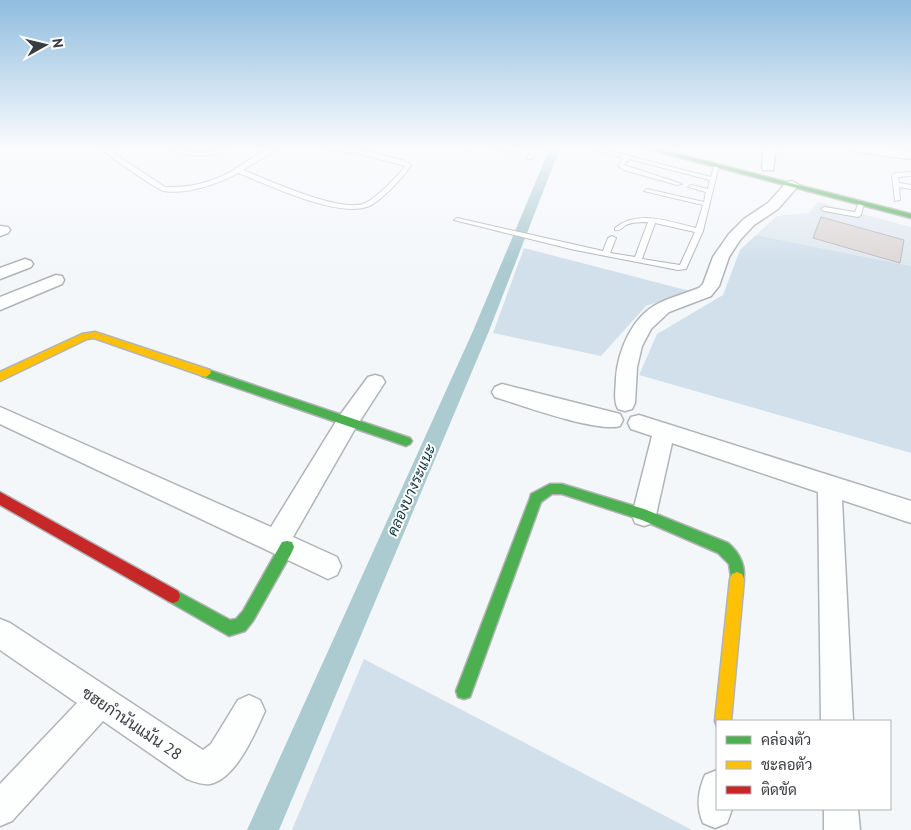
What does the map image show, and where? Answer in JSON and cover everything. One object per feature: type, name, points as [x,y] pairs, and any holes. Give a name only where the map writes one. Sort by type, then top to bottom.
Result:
[{"type":"street","points":[[625,402],[627,367],[633,346],[643,326],[662,308],[705,292],[711,286],[721,257],[734,237],[749,222],[773,206],[790,187]]},
{"type":"street","points":[[799,187],[911,216]]},
{"type":"street","points":[[892,198],[911,203]]},
{"type":"street","points":[[0,274],[25,264]]},
{"type":"street","points":[[0,304],[56,280]]},
{"type":"street","points":[[0,377],[85,336],[95,335],[406,441]]},
{"type":"street","points":[[0,498],[229,628],[240,626],[248,616],[282,544],[348,421],[375,382]]},
{"type":"street","points":[[502,392],[573,412],[612,420],[626,427],[639,423],[911,512]]},
{"type":"street","points":[[612,420],[609,412],[612,406],[625,402],[638,409],[641,416],[639,423]]},
{"type":"street","points":[[0,415],[328,566]]},
{"type":"street","points":[[644,515],[664,432]]},
{"type":"street","points":[[830,486],[838,720]]},
{"type":"street","points":[[464,691],[536,498],[550,489],[562,489],[644,515],[723,548],[733,555],[738,567],[723,720]]},
{"type":"street","name":"ซฮยกำนันแม้น 28","points":[[0,633],[100,702],[199,766],[210,767],[223,756],[249,711]]},
{"type":"street","points":[[0,809],[100,702]]},
{"type":"street","points":[[841,810],[842,830]]},
{"type":"lane","points":[[161,187],[164,189],[176,190],[196,187]]},
{"type":"lane","points":[[282,187],[333,205],[358,207],[366,206],[389,187]]},
{"type":"lane","points":[[691,187],[709,191]]},
{"type":"lane","points":[[457,220],[678,268],[683,267],[701,223],[710,187]]},
{"type":"lane","points":[[892,198],[896,187]]},
{"type":"lane","points":[[647,191],[706,204]]},
{"type":"lane","points":[[824,209],[858,215],[861,203]]},
{"type":"lane","points":[[617,229],[628,220],[701,223]]},
{"type":"lane","points":[[638,259],[652,222]]},
{"type":"lane","points":[[606,253],[612,238]]},
{"type":"shaded area","points":[[818,202],[911,227],[911,266],[756,235],[777,216],[809,213]]},
{"type":"shaded area","points":[[756,235],[911,266],[911,453],[639,375],[657,334],[723,295],[740,250]]},
{"type":"shaded area","points":[[524,248],[690,291],[646,306],[601,356],[493,333]]},
{"type":"shaded area","points":[[364,659],[692,830],[292,830]]},
{"type":"building","points":[[821,217],[904,240],[900,263],[813,238]]},
{"type":"waterway","name":"คลองบางระแนะ","points":[[263,830],[481,331],[539,187]]},
{"type":"traffic: fast","points":[[797,187],[911,216]]},
{"type":"traffic: fast","points":[[206,373],[406,441]]},
{"type":"traffic: fast","points":[[464,691],[536,498],[550,489],[562,489],[644,515],[723,548],[735,561],[737,579]]},
{"type":"traffic: fast","points":[[173,596],[229,628],[240,626],[248,616],[287,547]]},
{"type":"traffic: slow","points":[[0,377],[85,336],[95,335],[206,373]]},
{"type":"traffic: slow","points":[[723,720],[737,579]]},
{"type":"traffic: jam","points":[[0,498],[173,596]]}]
